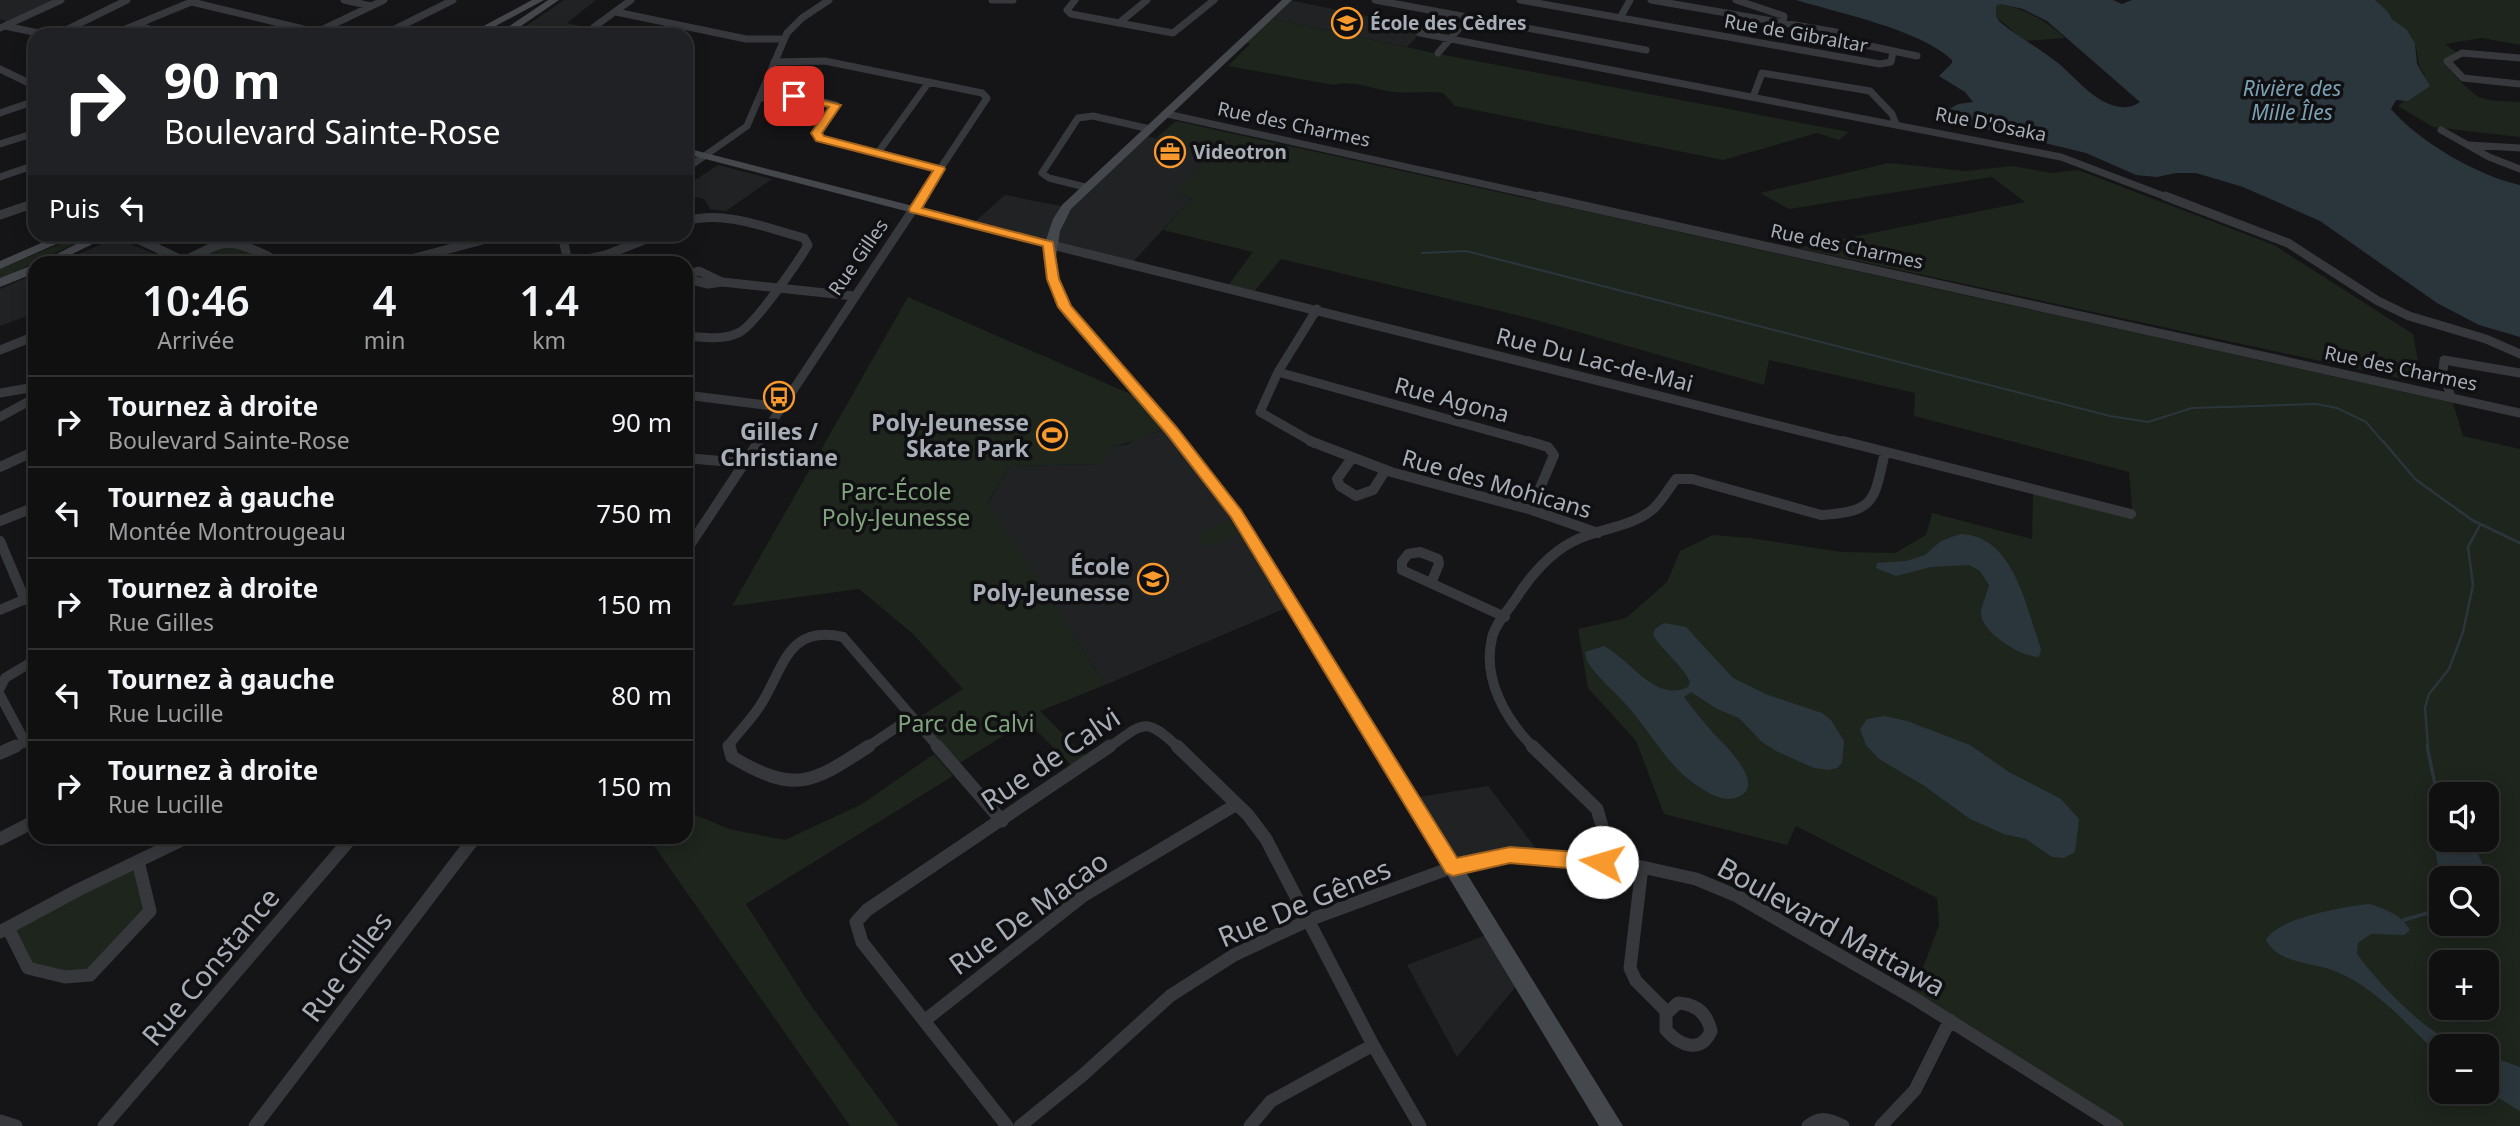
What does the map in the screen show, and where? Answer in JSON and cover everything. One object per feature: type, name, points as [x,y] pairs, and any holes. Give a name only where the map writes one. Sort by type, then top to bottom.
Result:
[{"type":"street","points":[[2,27],[61,0]]},
{"type":"street","points":[[69,28],[127,0]]},
{"type":"street","points":[[344,0],[371,6]]},
{"type":"street","points":[[326,28],[384,0]]},
{"type":"street","points":[[397,28],[453,0]]},
{"type":"street","points":[[485,28],[539,0]]},
{"type":"street","points":[[511,28],[554,0]]},
{"type":"street","points":[[594,27],[631,0]]},
{"type":"street","points":[[693,164],[747,126],[784,39],[802,18],[829,0]]},
{"type":"street","points":[[992,0],[1013,0]]},
{"type":"street","points":[[1084,0],[1074,2],[1067,9],[1071,13],[1173,33],[1213,0]]},
{"type":"street","points":[[1119,23],[1147,0]]},
{"type":"street","points":[[1287,0],[1167,114],[1085,187],[1056,221],[1048,244],[1053,279],[1065,307],[1172,431],[1236,513],[1612,1126]]},
{"type":"street","points":[[1375,0],[1646,50]]},
{"type":"street","name":"Rue de Gibraltar","points":[[1520,0],[1880,64],[1891,62],[1893,52]]},
{"type":"street","points":[[1620,18],[1630,0]]},
{"type":"street","points":[[1651,0],[1836,32],[1851,42],[1917,57]]},
{"type":"street","points":[[1736,0],[1784,16],[1783,23]]},
{"type":"street","points":[[128,28],[194,1],[292,28]]},
{"type":"street","points":[[616,12],[746,39],[784,39]]},
{"type":"street","points":[[1438,53],[1468,18]]},
{"type":"street","points":[[136,25],[146,28]]},
{"type":"street","points":[[2,27],[28,32]]},
{"type":"street","name":"Rue D'Osaka","points":[[1420,33],[2045,152],[2288,243],[2378,301],[2409,316],[2497,343],[2520,354]]},
{"type":"street","points":[[2520,58],[2459,54],[2447,61],[2463,78],[2520,84]]},
{"type":"street","name":"Rue Gilles","points":[[693,540],[987,98],[982,93],[825,61],[774,62]]},
{"type":"street","points":[[0,69],[28,83]]},
{"type":"street","points":[[1752,97],[1762,73],[1870,92],[1892,114],[1896,124]]},
{"type":"street","points":[[877,154],[929,82]]},
{"type":"street","points":[[760,98],[802,97],[830,103],[835,105],[835,109],[816,133],[817,136],[940,169]]},
{"type":"street","points":[[0,113],[28,103]]},
{"type":"street","name":"Rue des Charmes","points":[[1167,114],[2520,412]]},
{"type":"street","points":[[1085,187],[1049,178],[1042,173],[1078,118],[1093,116],[1150,129]]},
{"type":"street","points":[[2441,130],[2520,169]]},
{"type":"street","points":[[0,144],[28,135]]},
{"type":"street","points":[[2467,145],[2520,148]]},
{"type":"street","points":[[693,153],[1048,244]]},
{"type":"street","points":[[0,177],[28,167]]},
{"type":"street","points":[[0,215],[28,205]]},
{"type":"street","points":[[693,218],[716,215],[804,238],[808,245],[744,331],[729,337],[693,336]]},
{"type":"street","points":[[0,265],[54,242]]},
{"type":"street","points":[[60,256],[90,242]]},
{"type":"street","points":[[144,242],[173,256]]},
{"type":"street","points":[[196,256],[217,245],[232,242]]},
{"type":"street","points":[[238,242],[268,256]]},
{"type":"street","points":[[422,256],[475,242]]},
{"type":"street","points":[[598,256],[638,242]]},
{"type":"street","name":"Rue Du Lac-de-Mai","points":[[1048,244],[2131,514]]},
{"type":"street","points":[[0,283],[28,271]]},
{"type":"street","points":[[722,282],[854,296]]},
{"type":"street","name":"Rue des Mohicans","points":[[1317,309],[1278,372],[1260,412],[1279,426],[1385,471],[1534,511],[1598,533]]},
{"type":"street","points":[[0,350],[28,339]]},
{"type":"street","points":[[2451,397],[2443,372],[2444,360],[2520,373]]},
{"type":"street","name":"Rue Agona","points":[[1278,372],[1548,447],[1554,455],[1537,495],[1534,511]]},
{"type":"street","points":[[0,393],[28,388]]},
{"type":"street","points":[[693,396],[781,407]]},
{"type":"street","points":[[0,416],[28,402]]},
{"type":"street","points":[[1602,862],[1606,840],[1597,809],[1523,737],[1505,711],[1494,688],[1490,664],[1492,636],[1526,583],[1553,556],[1574,541],[1626,524],[1653,509],[1676,479],[1692,479],[1821,515],[1842,514],[1871,504],[1885,452]]},
{"type":"street","points":[[0,467],[28,454]]},
{"type":"street","name":"Rue des Mohicans","points":[[1352,458],[1337,479],[1340,486],[1356,496],[1373,490],[1385,471]]},
{"type":"street","points":[[693,459],[743,463]]},
{"type":"street","points":[[0,521],[28,510]]},
{"type":"street","points":[[0,541],[28,594]]},
{"type":"street","points":[[1431,583],[1504,617]]},
{"type":"street","points":[[0,610],[28,599]]},
{"type":"street","points":[[912,717],[817,777],[798,782],[740,762],[732,757],[729,745],[762,703],[792,647],[806,637],[826,631],[843,637],[1002,821]]},
{"type":"street","points":[[0,688],[5,678],[28,664]]},
{"type":"street","points":[[0,695],[3,705],[28,737]]},
{"type":"street","name":"Rue de Calvi","points":[[1007,1126],[862,942],[856,922],[867,910],[1140,726],[1149,725],[1158,728],[1237,804],[1266,839],[1373,1045],[1420,1126]]},
{"type":"street","points":[[0,753],[28,741]]},
{"type":"street","name":"Rue De Macao","points":[[924,1021],[1083,896],[1237,804]]},
{"type":"street","points":[[0,839],[28,825]]},
{"type":"street","points":[[138,861],[150,911],[90,975],[65,977],[28,968],[4,930],[138,861],[173,844]]},
{"type":"street","name":"Rue Constance","points":[[104,1126],[346,844]]},
{"type":"street","name":"Rue Gilles","points":[[255,1126],[470,844]]},
{"type":"street","name":"Boulevard Mattawa","points":[[1453,867],[1510,855],[1642,867],[1696,879],[1737,895],[1950,1020],[2117,1126]]},
{"type":"street","name":"Rue De Gênes","points":[[1020,1126],[1083,1075],[1170,996],[1234,955],[1309,920],[1453,867]]},
{"type":"street","points":[[1642,867],[1630,968],[1636,981],[1667,1011]]},
{"type":"street","points":[[1881,1126],[1915,1090],[1950,1020]]},
{"type":"street","points":[[1250,1126],[1270,1101],[1373,1045]]},
{"type":"street","points":[[1808,1126],[1819,1119],[1827,1119],[1843,1126]]},
{"type":"street","points":[[0,1121],[16,1126]]},
{"type":"shaded area","points":[[0,0],[61,0],[12,23],[0,19]]},
{"type":"shaded area","points":[[564,0],[596,0],[567,23],[590,28],[523,28]]},
{"type":"shaded area","name":"École des Cèdres","points":[[1289,0],[1425,28],[1407,47],[1269,18]]},
{"type":"shaded area","points":[[1143,135],[1214,153],[1177,194],[1192,198],[1132,263],[971,225],[1005,195],[1066,207]]},
{"type":"shaded area","points":[[718,165],[772,179],[726,211],[710,209],[704,199],[693,197],[693,181]]},
{"type":"shaded area","points":[[107,242],[126,242],[155,254],[150,256],[74,256]]},
{"type":"shaded area","points":[[28,277],[28,316],[0,326],[0,289]]},
{"type":"shaded area","name":"École Poly-Jeunesse","points":[[1163,430],[1223,505],[1286,608],[1105,685],[988,503],[1009,466],[1102,464],[1109,446],[1126,445]]},
{"type":"shaded area","points":[[1488,786],[1542,856],[1453,867],[1411,798]]},
{"type":"shaded area","points":[[1494,932],[1523,978],[1457,1057],[1407,965]]},
{"type":"green space","points":[[2375,0],[2520,0],[2520,45],[2482,38],[2445,44],[2456,52],[2445,59],[2459,80],[2479,97],[2493,101],[2520,102],[2520,137],[2433,127],[2398,106],[2416,91],[2425,75],[2419,65],[2411,36]]},
{"type":"green space","points":[[2001,4],[2035,16],[2065,38],[2024,41],[1996,16],[1996,6]]},
{"type":"green space","points":[[1269,18],[1439,54],[1849,132],[1839,140],[1817,133],[1723,160],[1455,106],[1443,93],[1399,93],[1356,84],[1333,85],[1228,66],[1250,44],[1243,42]]},
{"type":"green space","points":[[1176,121],[2453,403],[2463,436],[2520,449],[2520,1126],[2117,1126],[1912,997],[1939,925],[1937,898],[1796,826],[1787,845],[1664,814],[1636,741],[1588,688],[1578,629],[1626,618],[1667,582],[1680,551],[1713,535],[1842,552],[1895,553],[1926,535],[1932,513],[2032,539],[2033,493],[2133,519],[2129,472],[1914,416],[1915,393],[1769,360],[1764,385],[1529,318],[1281,259],[1253,293],[1227,287],[1253,252],[1163,230],[1192,198],[1176,194],[1214,153],[1156,138]]},
{"type":"green space","points":[[1889,163],[1966,171],[2012,166],[2052,173],[2078,170],[2274,245],[2413,334],[2422,383],[1798,248],[2025,202],[1992,177],[1789,209],[1760,193]]},
{"type":"green space","points":[[64,242],[79,242],[49,256],[31,256]]},
{"type":"green space","points":[[232,242],[268,256],[200,256]]},
{"type":"green space","points":[[28,257],[28,266],[0,279],[0,269]]},
{"type":"green space","name":"Parc-École Poly-Jeunesse","points":[[908,297],[1133,395],[1163,430],[1124,444],[1110,446],[1102,464],[1009,466],[988,502],[1105,685],[1040,711],[1090,761],[1076,770],[1027,721],[955,766],[915,720],[963,689],[912,633],[859,589],[732,606]]},
{"type":"green space","points":[[1230,520],[1240,534],[1208,547],[1197,534]]},
{"type":"green space","points":[[934,754],[953,776],[746,904],[807,1000],[899,1126],[850,1126],[653,844],[693,844],[693,814],[729,829],[785,840],[862,804]]},
{"type":"green space","points":[[138,861],[150,911],[90,975],[28,968],[8,928]]},
{"type":"water","name":"Rivière des Mille Îles","points":[[1796,0],[2113,0],[2122,4],[2132,0],[2375,0],[2392,19],[2407,30],[2415,43],[2417,64],[2430,86],[2408,101],[2396,100],[2391,109],[2417,133],[2450,156],[2486,174],[2520,185],[2520,337],[2479,325],[2437,303],[2320,221],[2243,187],[2196,173],[2157,177],[2136,175],[2086,153],[1958,122],[1946,111],[1958,104],[1973,102],[1965,92],[1939,76],[1952,60],[1938,49],[1900,31]],"holes":[[[2001,4],[2023,9],[2047,21],[2140,102],[2121,107],[2102,100],[2088,91],[2058,63],[2000,22],[1996,16],[1996,6]]]},
{"type":"water","points":[[1960,534],[1978,538],[1993,546],[2005,560],[2015,576],[2030,613],[2041,649],[2039,657],[2012,648],[1994,635],[1982,620],[1981,612],[1989,585],[1980,571],[1969,565],[1931,567],[1896,576],[1876,568],[1877,563],[1906,561],[1925,555],[1941,541]]},
{"type":"water","points":[[1664,623],[1686,627],[1733,678],[1768,695],[1822,713],[1831,720],[1844,741],[1842,763],[1829,770],[1814,768],[1776,751],[1762,742],[1739,718],[1717,709],[1691,692],[1684,697],[1742,766],[1748,785],[1745,793],[1725,799],[1696,785],[1668,759],[1629,708],[1596,674],[1587,661],[1585,652],[1604,646],[1654,685],[1676,690],[1688,687],[1690,682],[1687,676],[1653,635],[1655,629]]},
{"type":"water","points":[[1884,716],[1907,721],[1970,745],[2009,772],[2061,799],[2079,819],[2075,852],[2064,858],[2052,857],[2026,839],[2004,834],[1970,819],[1923,785],[1879,759],[1866,745],[1860,729],[1867,719]]},
{"type":"water","points":[[2436,852],[2477,852],[2482,866],[2438,866]]},
{"type":"water","points":[[2370,904],[2397,916],[2410,930],[2404,935],[2371,934],[2358,943],[2357,954],[2390,993],[2439,1034],[2429,1034],[2429,1045],[2366,988],[2337,972],[2279,954],[2266,940],[2272,932],[2297,919]]},
{"type":"water","points":[[2499,1059],[2520,1067],[2520,1111],[2499,1098]]},
{"type":"waterway","points":[[1422,253],[1466,251],[2110,416],[2148,422],[2192,408],[2316,404],[2337,408],[2366,422],[2384,443]]},
{"type":"waterway","points":[[2383,441],[2415,479],[2472,520],[2520,543]]},
{"type":"waterway","points":[[2428,748],[2425,708],[2429,694],[2449,669],[2463,632],[2473,585],[2468,547],[2480,525]]},
{"type":"waterway","points":[[2427,746],[2435,782]]},
{"type":"waterway","points":[[2404,920],[2429,913]]},
{"type":"place","name":"École des Cèdres","points":[[1347,23]]},
{"type":"place","name":"Videotron","points":[[1170,152]]},
{"type":"place","name":"Gilles / Christiane","points":[[779,397]]},
{"type":"place","name":"Poly-Jeunesse Skate Park","points":[[1052,435]]},
{"type":"place","name":"École Poly-Jeunesse","points":[[1153,579]]},
{"type":"route","points":[[794,96],[835,105],[835,109],[816,133],[820,138],[940,169],[915,209],[1048,244],[1053,279],[1065,307],[1172,431],[1236,513],[1453,867],[1510,855],[1602,862]]},
{"type":"park label","name":"Parc de Calvi","points":[[966,723]]}]
